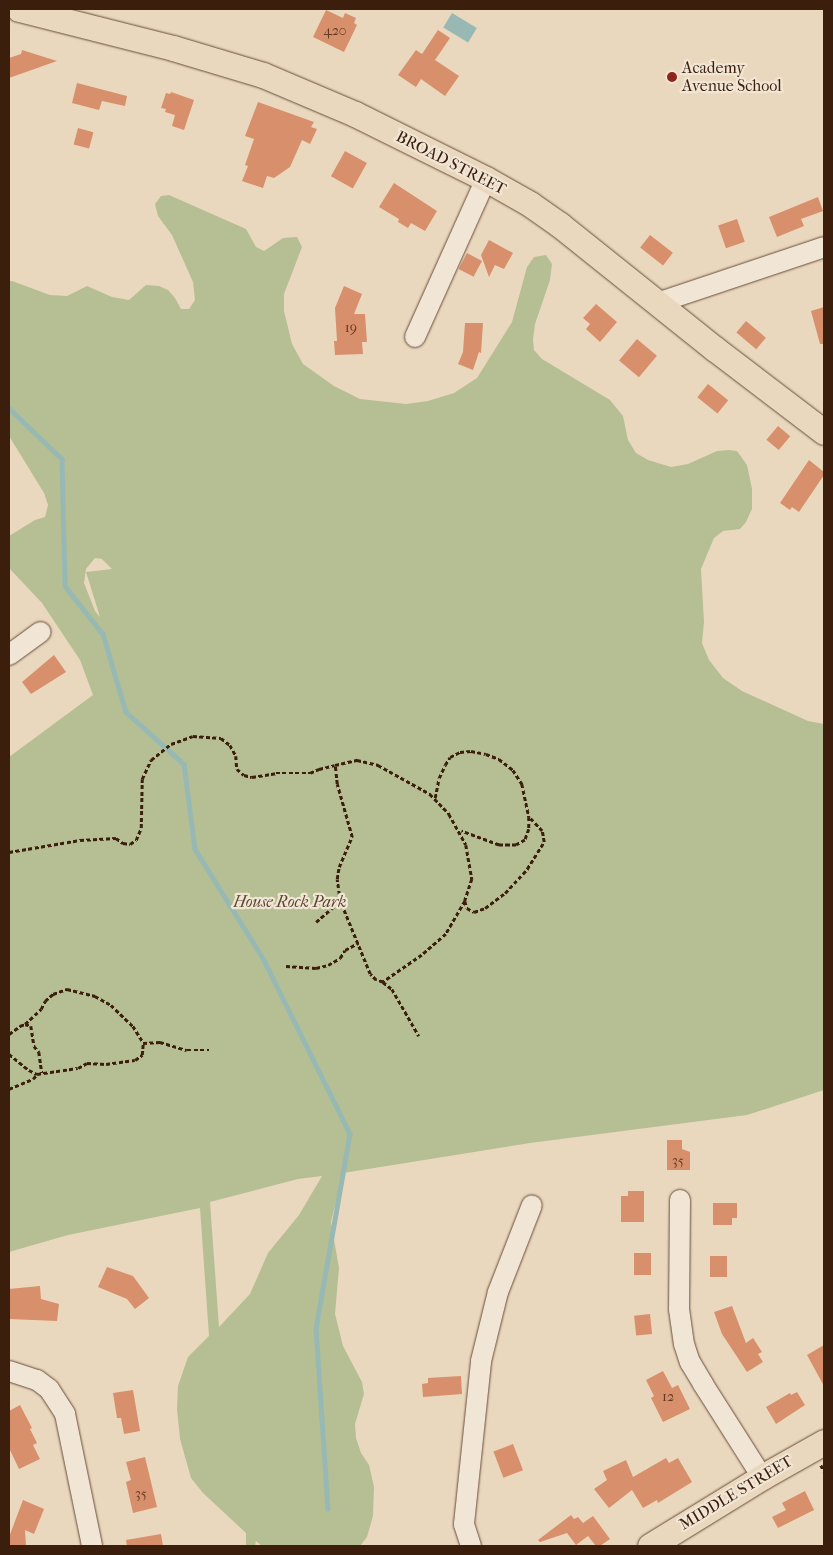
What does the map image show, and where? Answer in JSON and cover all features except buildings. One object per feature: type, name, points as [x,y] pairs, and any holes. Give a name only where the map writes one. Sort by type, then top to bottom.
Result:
[{"type":"main road","name":"BROAD STREET","points":[[19,9],[173,48],[263,75],[355,114],[486,179],[545,214],[824,432]]},
{"type":"main road","name":"MIDDLE STREET","points":[[650,1546],[762,1476],[824,1442]]},
{"type":"street","points":[[416,338],[486,179]]},
{"type":"street","points":[[657,303],[824,248]]},
{"type":"street","points":[[9,655],[41,632]]},
{"type":"street","points":[[680,1200],[679,1309],[684,1344],[690,1362],[702,1384],[762,1476]]},
{"type":"street","points":[[471,1546],[464,1524],[481,1362],[498,1292],[532,1206]]},
{"type":"street","points":[[9,1371],[37,1380],[49,1389],[65,1414],[92,1546]]},
{"type":"path","points":[[9,852],[80,840],[116,838],[123,843],[130,844],[136,840],[141,828],[142,779],[151,760],[171,744],[193,736],[220,738],[230,745],[236,756],[237,769],[244,775],[252,777],[276,773],[310,773],[357,760],[378,765],[430,794],[449,814],[466,845],[472,879],[465,901],[446,934],[422,955],[383,982]]},
{"type":"path","points":[[435,799],[439,778],[450,757],[470,751],[499,760],[512,770],[522,784],[529,817],[525,840],[516,845],[499,845],[460,831]]},
{"type":"path","points":[[335,765],[337,784],[352,838],[339,867],[337,879],[340,901],[370,974],[376,980],[383,982],[392,989],[419,1036]]},
{"type":"path","points":[[465,901],[467,908],[474,912],[485,908],[505,893],[527,869],[544,842],[542,831],[529,817]]},
{"type":"path","points":[[316,922],[340,901]]},
{"type":"path","points":[[286,966],[316,968],[328,965],[340,958],[345,950],[358,943]]},
{"type":"path","points":[[9,1034],[25,1024],[41,1010],[49,997],[67,989],[95,996],[112,1005],[133,1026],[143,1043],[142,1055],[135,1060],[106,1064],[87,1063],[78,1068],[37,1074],[9,1054]]},
{"type":"path","points":[[25,1024],[31,1026],[42,1073]]},
{"type":"path","points":[[143,1043],[160,1042],[187,1050],[209,1050]]},
{"type":"path","points":[[9,1089],[33,1079],[37,1074]]},
{"type":"green space","name":"House Rock Park","points":[[169,195],[246,229],[256,247],[264,251],[283,238],[297,237],[302,247],[284,294],[284,311],[292,344],[303,364],[334,386],[360,399],[406,404],[428,401],[454,393],[477,378],[512,322],[527,267],[534,257],[546,255],[552,264],[550,280],[535,324],[533,339],[534,350],[542,359],[610,400],[623,416],[628,440],[636,453],[648,460],[671,467],[688,464],[717,451],[729,450],[737,451],[747,465],[752,489],[752,509],[746,522],[740,529],[723,531],[714,538],[701,569],[704,622],[702,643],[709,660],[723,678],[742,691],[808,721],[824,724],[824,1090],[747,1115],[530,1143],[343,1173],[331,1222],[339,1268],[335,1314],[343,1346],[362,1382],[364,1394],[355,1424],[356,1438],[361,1453],[369,1465],[374,1487],[373,1516],[367,1537],[360,1546],[262,1546],[256,1541],[255,1546],[246,1546],[246,1533],[203,1493],[191,1478],[180,1439],[177,1409],[178,1386],[188,1357],[209,1336],[200,1208],[68,1235],[9,1252],[9,757],[93,695],[80,660],[42,603],[9,568],[9,536],[35,520],[45,517],[48,505],[44,493],[9,436],[9,281],[50,295],[67,296],[87,286],[112,297],[129,300],[146,285],[159,286],[168,290],[181,309],[189,309],[195,300],[193,282],[172,235],[158,216],[155,204],[161,196]],"holes":[[[95,558],[102,559],[112,569],[86,572],[100,617],[95,611],[84,583],[86,569]],[[322,1176],[299,1215],[268,1253],[250,1294],[219,1327],[210,1202],[298,1179]]]},
{"type":"water","points":[[452,13],[477,28],[468,43],[443,28]]},
{"type":"waterway","points":[[9,408],[62,459],[65,586],[103,634],[126,712],[184,764],[195,849],[264,960],[350,1134],[316,1328],[328,1509]]},
{"type":"place","name":"Academy Avenue School","points":[[672,77]]}]
